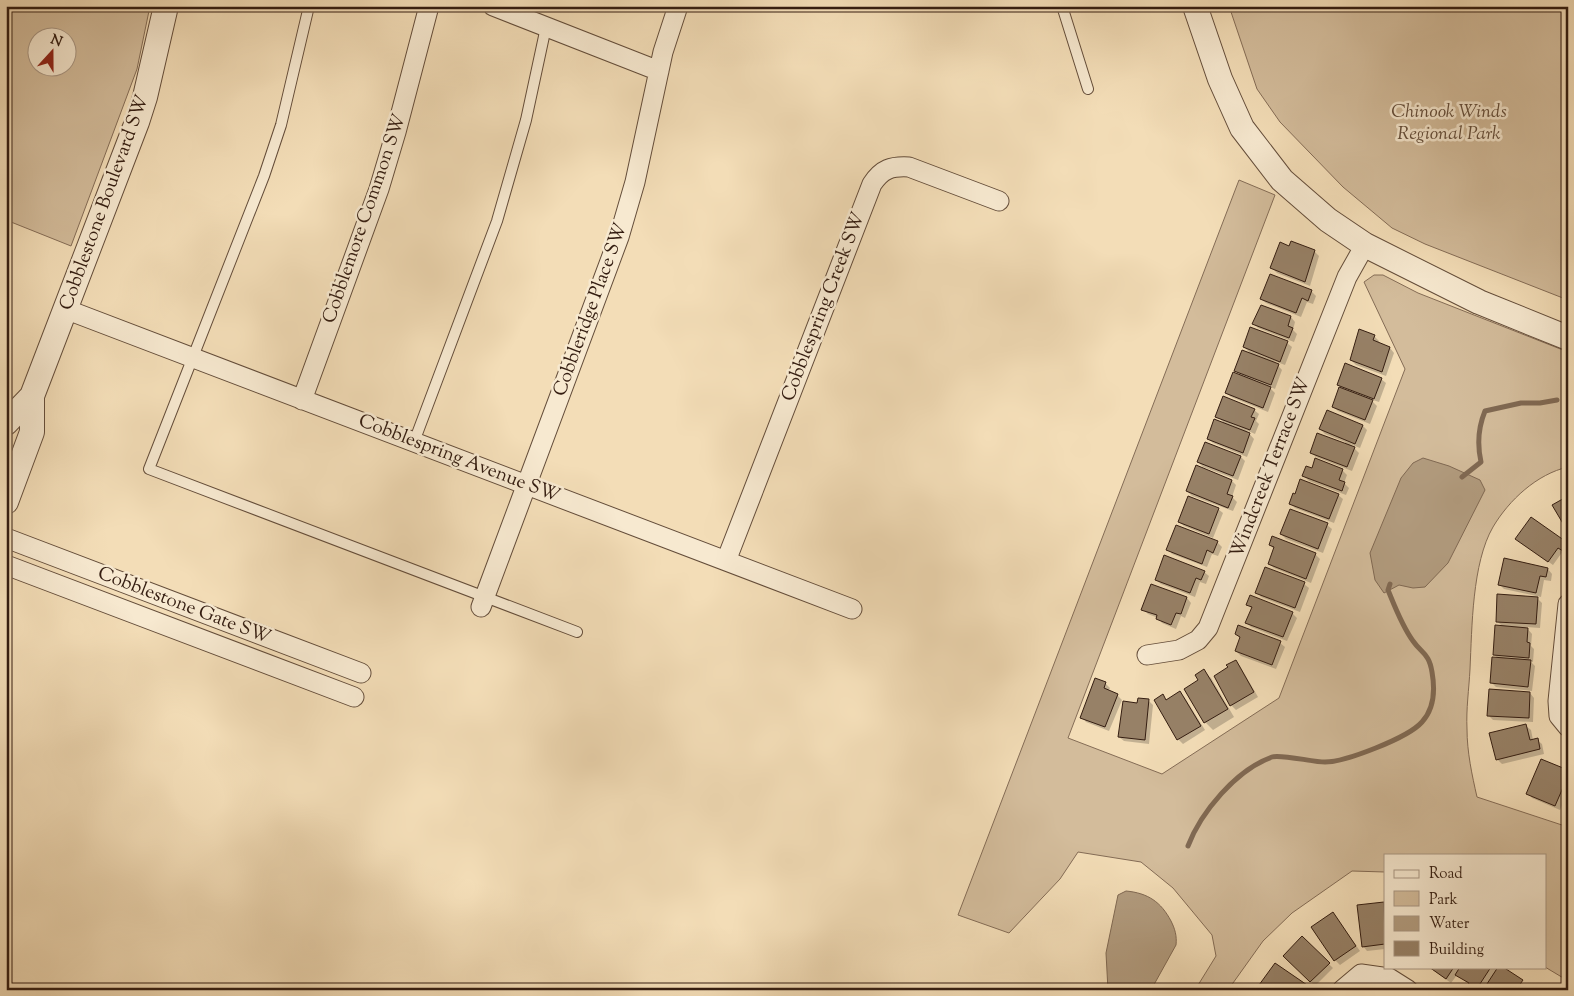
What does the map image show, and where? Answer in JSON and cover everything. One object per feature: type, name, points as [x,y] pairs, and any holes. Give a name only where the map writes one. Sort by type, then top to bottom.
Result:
[{"type":"street","name":"Cobblestone Boulevard SW","points":[[6,502],[32,432],[32,396],[137,122],[145,97],[166,6]]},
{"type":"street","name":"Cobblemore Common SW","points":[[302,400],[382,180],[429,6]]},
{"type":"street","points":[[493,6],[659,71]]},
{"type":"street","name":"Cobbleridge Place SW","points":[[483,602],[619,237],[635,182],[668,32],[678,6]]},
{"type":"street","points":[[1195,6],[1220,79],[1242,128],[1282,180],[1328,220],[1365,245],[1479,302],[1568,338]]},
{"type":"street","name":"Cobblespring Creek SW","points":[[726,561],[872,184],[879,174],[898,166],[909,167],[1000,201]]},
{"type":"street","name":"Windcreek Terrace SW","points":[[1147,655],[1179,650],[1198,640],[1208,628],[1347,277],[1365,245]]},
{"type":"street","name":"Cobblespring Avenue SW","points":[[66,309],[852,609]]},
{"type":"street","name":"Cobblestone Boulevard SW","points":[[6,423],[32,396]]},
{"type":"street","name":"Cobblestone Gate SW","points":[[6,538],[361,673]]},
{"type":"street","name":"Cobblestone Gate SW","points":[[6,564],[354,697]]},
{"type":"street","points":[[1568,604],[1558,701],[1559,716],[1568,727]]},
{"type":"street","points":[[1342,990],[1361,974],[1390,978],[1408,990]]},
{"type":"lane","points":[[309,6],[281,125],[264,176],[150,470],[483,602],[577,632]]},
{"type":"lane","points":[[1062,6],[1088,89]]},
{"type":"lane","points":[[414,442],[497,221],[526,120],[546,27]]},
{"type":"green space","points":[[6,6],[150,6],[137,69],[71,246],[6,220]]},
{"type":"green space","name":"Chinook Winds Regional Park","points":[[1229,6],[1568,6],[1568,300],[1425,244],[1392,228],[1343,187],[1280,122],[1257,89]]},
{"type":"green space","points":[[1239,180],[1275,195],[1068,738],[1162,774],[1279,698],[1405,369],[1364,282],[1374,275],[1383,275],[1418,293],[1568,352],[1568,467],[1557,470],[1535,482],[1507,507],[1493,527],[1481,559],[1474,596],[1467,706],[1467,738],[1477,797],[1568,827],[1568,977],[1565,979],[1546,968],[1546,854],[1384,854],[1384,872],[1352,871],[1292,913],[1263,941],[1228,990],[1195,990],[1216,956],[1212,935],[1173,888],[1141,862],[1078,852],[1060,879],[1009,933],[958,915]]},
{"type":"water","points":[[1423,458],[1449,466],[1480,480],[1485,490],[1448,563],[1425,587],[1413,588],[1399,585],[1384,593],[1375,580],[1370,553],[1401,478],[1413,463]]},
{"type":"water","points":[[1126,891],[1147,896],[1158,904],[1167,914],[1175,933],[1176,945],[1151,990],[1108,990],[1106,953],[1118,895]]},
{"type":"building","points":[[1291,241],[1315,250],[1305,282],[1270,268],[1280,242],[1289,246]]},
{"type":"building","points":[[1270,274],[1312,290],[1308,301],[1302,298],[1296,313],[1260,299]]},
{"type":"building","points":[[1261,305],[1291,316],[1288,326],[1293,328],[1289,338],[1252,324]]},
{"type":"building","points":[[1250,327],[1288,341],[1280,362],[1243,347]]},
{"type":"building","points":[[1359,329],[1375,335],[1373,340],[1390,347],[1382,372],[1350,360]]},
{"type":"building","points":[[1242,350],[1279,364],[1271,385],[1234,371]]},
{"type":"building","points":[[1345,363],[1382,378],[1374,399],[1337,385]]},
{"type":"building","points":[[1233,372],[1271,387],[1263,408],[1225,393]]},
{"type":"building","points":[[1339,387],[1373,400],[1365,420],[1332,407]]},
{"type":"building","points":[[1223,396],[1255,409],[1251,417],[1255,418],[1250,430],[1215,417]]},
{"type":"building","points":[[1327,410],[1363,425],[1355,444],[1319,429]]},
{"type":"building","points":[[1214,419],[1250,433],[1243,453],[1207,439]]},
{"type":"building","points":[[1317,433],[1355,447],[1347,467],[1310,453]]},
{"type":"building","points":[[1205,442],[1241,456],[1233,476],[1197,462]]},
{"type":"building","points":[[1315,458],[1343,469],[1339,480],[1345,482],[1342,491],[1302,476],[1306,466],[1312,468]]},
{"type":"building","points":[[1196,465],[1232,480],[1227,494],[1233,496],[1228,508],[1186,491]]},
{"type":"building","points":[[1300,479],[1339,494],[1329,519],[1289,504]]},
{"type":"building","points":[[1188,496],[1219,508],[1209,534],[1178,522]]},
{"type":"building","points":[[1568,496],[1568,532],[1552,505]]},
{"type":"building","points":[[1290,509],[1328,523],[1318,549],[1280,534]]},
{"type":"building","points":[[1531,517],[1568,543],[1563,551],[1558,548],[1548,562],[1515,539]]},
{"type":"building","points":[[1176,525],[1218,541],[1213,553],[1207,550],[1202,564],[1166,550]]},
{"type":"building","points":[[1272,536],[1316,553],[1306,579],[1268,564],[1274,547],[1269,545]]},
{"type":"building","points":[[1164,555],[1205,571],[1201,580],[1196,578],[1190,593],[1155,580]]},
{"type":"building","points":[[1504,558],[1548,568],[1546,577],[1540,576],[1536,593],[1498,585]]},
{"type":"building","points":[[1265,567],[1305,582],[1295,608],[1255,593]]},
{"type":"building","points":[[1151,584],[1187,597],[1181,614],[1176,613],[1171,625],[1156,619],[1157,615],[1141,610]]},
{"type":"building","points":[[1497,594],[1538,597],[1536,624],[1496,622]]},
{"type":"building","points":[[1250,595],[1293,612],[1283,637],[1245,623],[1252,607],[1246,605]]},
{"type":"building","points":[[1238,625],[1281,641],[1272,665],[1235,651],[1240,637],[1235,634]]},
{"type":"building","points":[[1495,625],[1528,628],[1529,658],[1493,655]]},
{"type":"building","points":[[1492,657],[1531,660],[1528,687],[1490,683]]},
{"type":"building","points":[[1236,660],[1254,692],[1230,706],[1214,676],[1228,667],[1226,665]]},
{"type":"building","points":[[1204,669],[1228,709],[1204,723],[1184,689],[1198,680],[1195,675]]},
{"type":"building","points":[[1095,678],[1106,682],[1104,688],[1118,694],[1105,727],[1080,718]]},
{"type":"building","points":[[1489,689],[1530,692],[1529,718],[1487,716]]},
{"type":"building","points":[[1180,691],[1201,726],[1177,740],[1154,700],[1163,694],[1166,700]]},
{"type":"building","points":[[1138,698],[1149,699],[1145,740],[1118,737],[1123,701],[1137,703]]},
{"type":"building","points":[[1526,724],[1530,740],[1538,738],[1540,749],[1496,760],[1489,733]]},
{"type":"building","points":[[1541,759],[1568,770],[1568,776],[1555,806],[1526,794]]},
{"type":"building","points":[[1384,902],[1384,944],[1362,947],[1357,905]]},
{"type":"building","points":[[1333,912],[1356,946],[1334,961],[1311,927]]},
{"type":"building","points":[[1302,936],[1330,963],[1310,982],[1283,956]]},
{"type":"building","points":[[1275,963],[1310,987],[1308,990],[1266,990],[1259,985]]},
{"type":"building","points":[[1430,968],[1453,968],[1446,979]]},
{"type":"building","points":[[1459,968],[1490,968],[1476,990],[1464,990],[1469,983],[1455,975]]},
{"type":"building","points":[[1497,968],[1505,968],[1523,980],[1516,990],[1483,990]]},
{"type":"waterway","points":[[1462,477],[1481,462],[1479,436],[1485,411],[1521,403],[1540,403],[1557,400]]},
{"type":"waterway","points":[[1188,846],[1202,820],[1221,794],[1233,782],[1259,763],[1276,756],[1325,762],[1347,758],[1376,748],[1404,735],[1415,728],[1426,717],[1431,705],[1433,692],[1431,666],[1427,657],[1413,641],[1402,623],[1388,590],[1390,584]]}]
